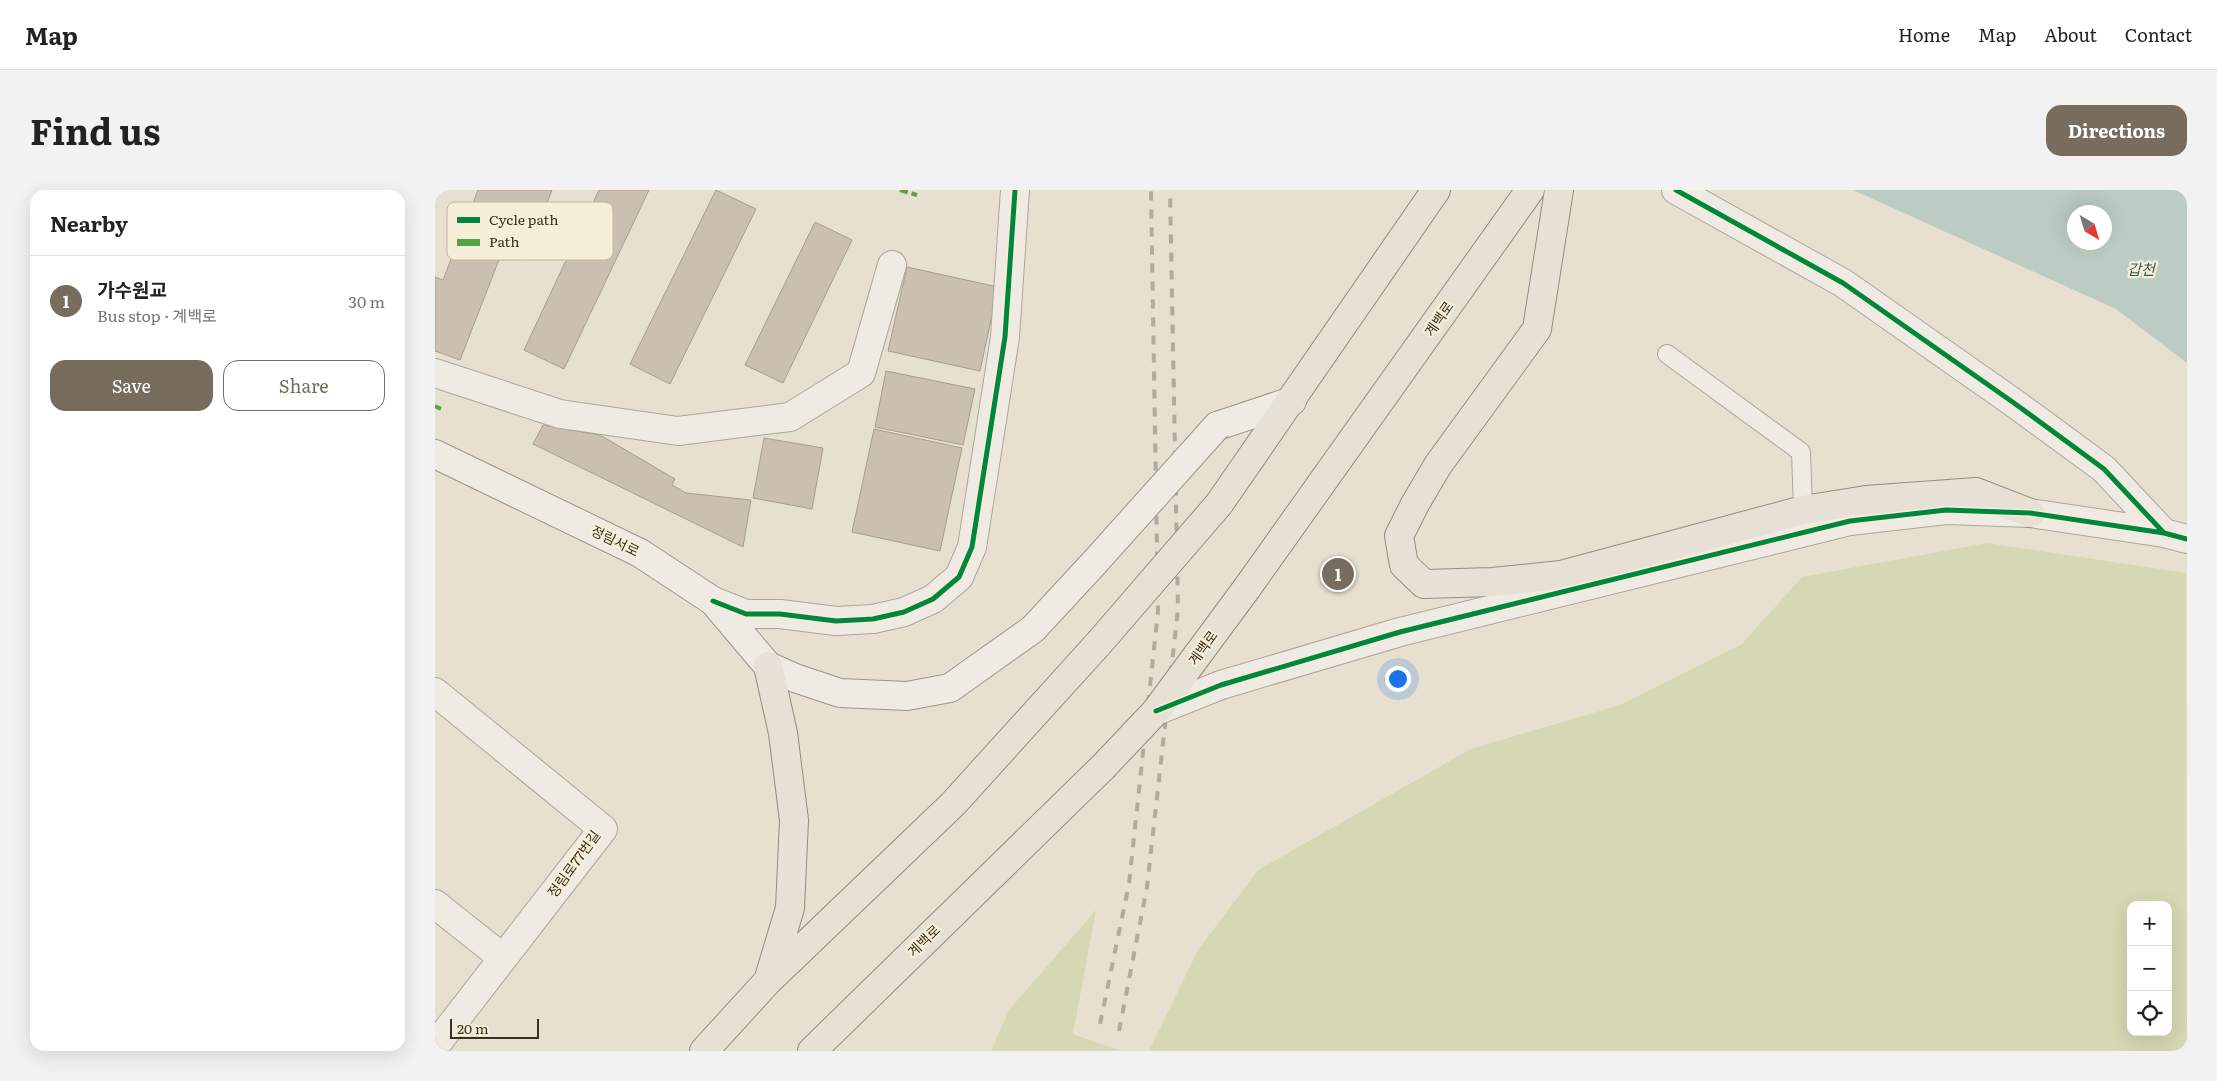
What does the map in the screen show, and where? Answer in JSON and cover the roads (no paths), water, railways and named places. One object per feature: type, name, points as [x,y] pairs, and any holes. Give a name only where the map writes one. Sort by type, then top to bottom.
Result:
[{"type":"main road","points":[[704,1051],[767,982],[953,804],[1099,643],[1219,504],[1436,190]]},
{"type":"main road","name":"계백로","points":[[812,1051],[1103,767],[1156,711],[1247,588],[1530,190]]},
{"type":"main road","points":[[1558,194],[1537,330],[1438,465],[1399,536],[1404,565],[1424,584],[1467,583],[1561,575],[1803,510],[1866,500],[1976,492],[2030,514]]},
{"type":"main road","points":[[767,982],[790,908],[794,820],[783,733],[768,666]]},
{"type":"street","points":[[713,601],[746,614],[780,614],[836,621],[873,619],[904,612],[933,599],[959,577],[972,547],[1005,337],[1015,190]]},
{"type":"street","points":[[1676,190],[1843,283],[2014,403],[2104,469],[2175,536]]},
{"type":"street","points":[[435,373],[560,414],[678,431],[790,417],[861,373],[892,265]]},
{"type":"street","points":[[768,666],[795,678],[840,693],[907,696],[950,688],[1033,629],[1217,426],[1292,401]]},
{"type":"street","name":"정림서로","points":[[435,454],[640,553],[713,601],[768,666]]},
{"type":"street","points":[[1156,711],[1221,685],[1400,632],[1850,521],[1945,510],[2030,514],[2175,536]]},
{"type":"street","name":"정림로77번길","points":[[435,692],[603,829],[435,1046]]},
{"type":"street","points":[[435,904],[503,958]]},
{"type":"lane","points":[[1667,354],[1801,452],[1803,510]]},
{"type":"water","name":"갑천","points":[[1853,190],[2187,190],[2187,363],[2116,309]]},
{"type":"railway","points":[[1100,1024],[1129,884],[1158,611],[1151,190]]},
{"type":"railway","points":[[1119,1031],[1147,887],[1178,609],[1170,190]]},
{"type":"place","name":"가수원교","points":[[1338,574]]}]
